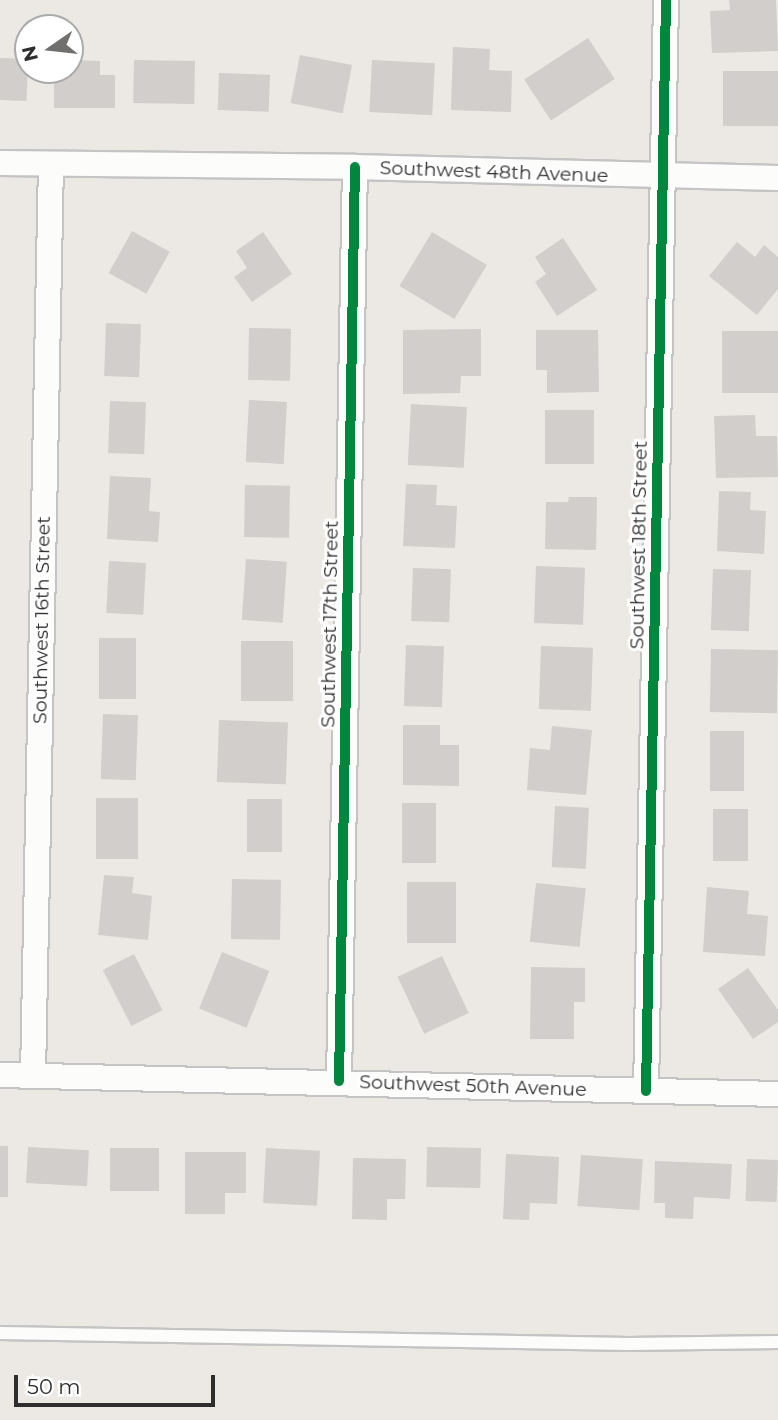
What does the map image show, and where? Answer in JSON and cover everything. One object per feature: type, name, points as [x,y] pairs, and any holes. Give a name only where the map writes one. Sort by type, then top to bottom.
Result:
[{"type":"street","name":"Southwest 18th Street","points":[[646,1091],[666,0]]},
{"type":"street","name":"Southwest 48th Avenue","points":[[0,163],[355,167],[778,178]]},
{"type":"street","name":"Southwest 16th Street","points":[[33,1076],[51,165]]},
{"type":"street","name":"Southwest 17th Street","points":[[339,1082],[355,167]]},
{"type":"street","name":"Southwest 50th Avenue","points":[[0,1075],[778,1094]]},
{"type":"lane","points":[[0,1333],[629,1344],[778,1342]]},
{"type":"building","points":[[729,0],[776,0],[778,51],[712,53],[710,11],[730,10]]},
{"type":"building","points":[[588,38],[615,79],[551,120],[524,79]]},
{"type":"building","points":[[453,47],[490,49],[489,70],[512,71],[511,112],[451,110]]},
{"type":"building","points":[[300,55],[352,65],[343,113],[291,103]]},
{"type":"building","points":[[0,58],[14,58],[14,84],[27,84],[27,101],[0,100]]},
{"type":"building","points":[[84,60],[100,61],[100,75],[115,75],[115,108],[54,108],[54,84],[84,84]]},
{"type":"building","points":[[134,60],[195,61],[194,104],[133,103]]},
{"type":"building","points":[[372,60],[435,63],[432,115],[369,112]]},
{"type":"building","points":[[723,71],[778,71],[778,126],[723,126]]},
{"type":"building","points":[[219,73],[270,75],[269,112],[218,110]]},
{"type":"building","points":[[132,231],[170,252],[146,294],[109,273]]},
{"type":"building","points":[[263,232],[292,274],[252,302],[234,277],[247,268],[236,251]]},
{"type":"building","points":[[432,232],[487,265],[454,319],[400,286]]},
{"type":"building","points":[[563,238],[597,290],[557,316],[535,282],[546,274],[535,257]]},
{"type":"building","points":[[737,242],[755,257],[764,245],[778,257],[778,289],[757,315],[709,276]]},
{"type":"building","points":[[106,323],[141,324],[139,377],[104,376]]},
{"type":"building","points":[[249,328],[291,329],[290,381],[248,380]]},
{"type":"building","points":[[481,329],[481,376],[461,376],[460,393],[403,394],[403,330]]},
{"type":"building","points":[[536,330],[598,330],[599,392],[547,393],[547,370],[536,370]]},
{"type":"building","points":[[722,331],[778,331],[778,393],[722,393]]},
{"type":"building","points":[[249,400],[287,402],[284,464],[246,462]]},
{"type":"building","points":[[110,401],[146,402],[144,454],[108,453]]},
{"type":"building","points":[[411,404],[467,407],[464,468],[408,465]]},
{"type":"building","points":[[545,410],[594,410],[594,464],[545,464]]},
{"type":"building","points":[[755,415],[756,436],[777,436],[778,477],[716,478],[714,416]]},
{"type":"building","points":[[110,476],[151,478],[149,511],[160,512],[158,542],[107,539]]},
{"type":"building","points":[[406,484],[437,485],[436,505],[457,506],[455,548],[403,546]]},
{"type":"building","points":[[245,485],[290,486],[289,538],[244,537]]},
{"type":"building","points":[[719,491],[751,492],[750,510],[766,511],[764,554],[717,551]]},
{"type":"building","points":[[569,497],[597,497],[596,550],[545,549],[546,502],[568,502]]},
{"type":"building","points":[[246,559],[287,562],[283,623],[242,620]]},
{"type":"building","points":[[109,561],[146,563],[143,615],[106,613]]},
{"type":"building","points":[[536,566],[585,568],[583,625],[534,623]]},
{"type":"building","points":[[413,568],[451,569],[449,622],[411,621]]},
{"type":"building","points":[[713,569],[751,570],[749,631],[711,630]]},
{"type":"building","points":[[99,638],[136,638],[136,699],[99,699]]},
{"type":"building","points":[[241,641],[293,641],[293,701],[241,701]]},
{"type":"building","points":[[406,645],[444,646],[442,707],[404,706]]},
{"type":"building","points":[[541,646],[593,648],[591,711],[539,709]]},
{"type":"building","points":[[711,649],[778,650],[777,713],[710,712]]},
{"type":"building","points":[[103,714],[138,715],[136,780],[101,779]]},
{"type":"building","points":[[219,720],[288,722],[286,784],[217,782]]},
{"type":"building","points":[[403,725],[440,725],[440,745],[459,745],[459,786],[403,785]]},
{"type":"building","points":[[552,726],[592,730],[586,795],[527,790],[530,748],[550,750]]},
{"type":"building","points":[[710,731],[744,731],[744,791],[710,791]]},
{"type":"building","points":[[96,798],[138,798],[138,859],[96,859]]},
{"type":"building","points":[[247,799],[282,799],[282,852],[247,852]]},
{"type":"building","points":[[402,803],[436,803],[436,863],[402,863]]},
{"type":"building","points":[[555,806],[589,808],[586,869],[552,867]]},
{"type":"building","points":[[713,809],[748,809],[748,861],[713,861]]},
{"type":"building","points":[[104,875],[134,877],[132,893],[152,896],[148,940],[98,935]]},
{"type":"building","points":[[232,879],[281,880],[280,940],[231,939]]},
{"type":"building","points":[[407,882],[456,882],[456,943],[407,943]]},
{"type":"building","points":[[536,883],[586,888],[580,947],[530,942]]},
{"type":"building","points":[[707,887],[749,891],[747,914],[768,916],[765,956],[703,952]]},
{"type":"building","points":[[222,952],[269,971],[246,1028],[199,1009]]},
{"type":"building","points":[[134,954],[163,1010],[131,1026],[103,970]]},
{"type":"building","points":[[442,956],[469,1013],[424,1034],[398,977]]},
{"type":"building","points":[[531,967],[585,968],[585,1002],[574,1002],[574,1039],[530,1039]]},
{"type":"building","points":[[748,968],[778,1010],[778,1022],[753,1039],[718,989]]},
{"type":"building","points":[[0,1146],[8,1146],[8,1197],[0,1197]]},
{"type":"building","points":[[28,1147],[89,1150],[87,1186],[26,1183]]},
{"type":"building","points":[[427,1147],[481,1148],[480,1188],[426,1187]]},
{"type":"building","points":[[110,1148],[159,1148],[159,1191],[110,1191]]},
{"type":"building","points":[[266,1148],[320,1151],[317,1206],[263,1203]]},
{"type":"building","points":[[185,1152],[246,1152],[246,1193],[225,1193],[225,1214],[185,1214]]},
{"type":"building","points":[[506,1154],[559,1157],[557,1204],[530,1203],[529,1220],[503,1219]]},
{"type":"building","points":[[581,1155],[643,1159],[639,1210],[577,1206]]},
{"type":"building","points":[[353,1158],[406,1159],[405,1199],[387,1199],[387,1220],[352,1219]]},
{"type":"building","points":[[747,1159],[778,1160],[777,1202],[746,1201]]},
{"type":"building","points":[[655,1161],[732,1164],[730,1199],[694,1197],[693,1219],[665,1218],[665,1203],[654,1203]]},
{"type":"cycle path","points":[[646,1091],[666,0]]},
{"type":"cycle path","points":[[339,1081],[355,167]]}]
